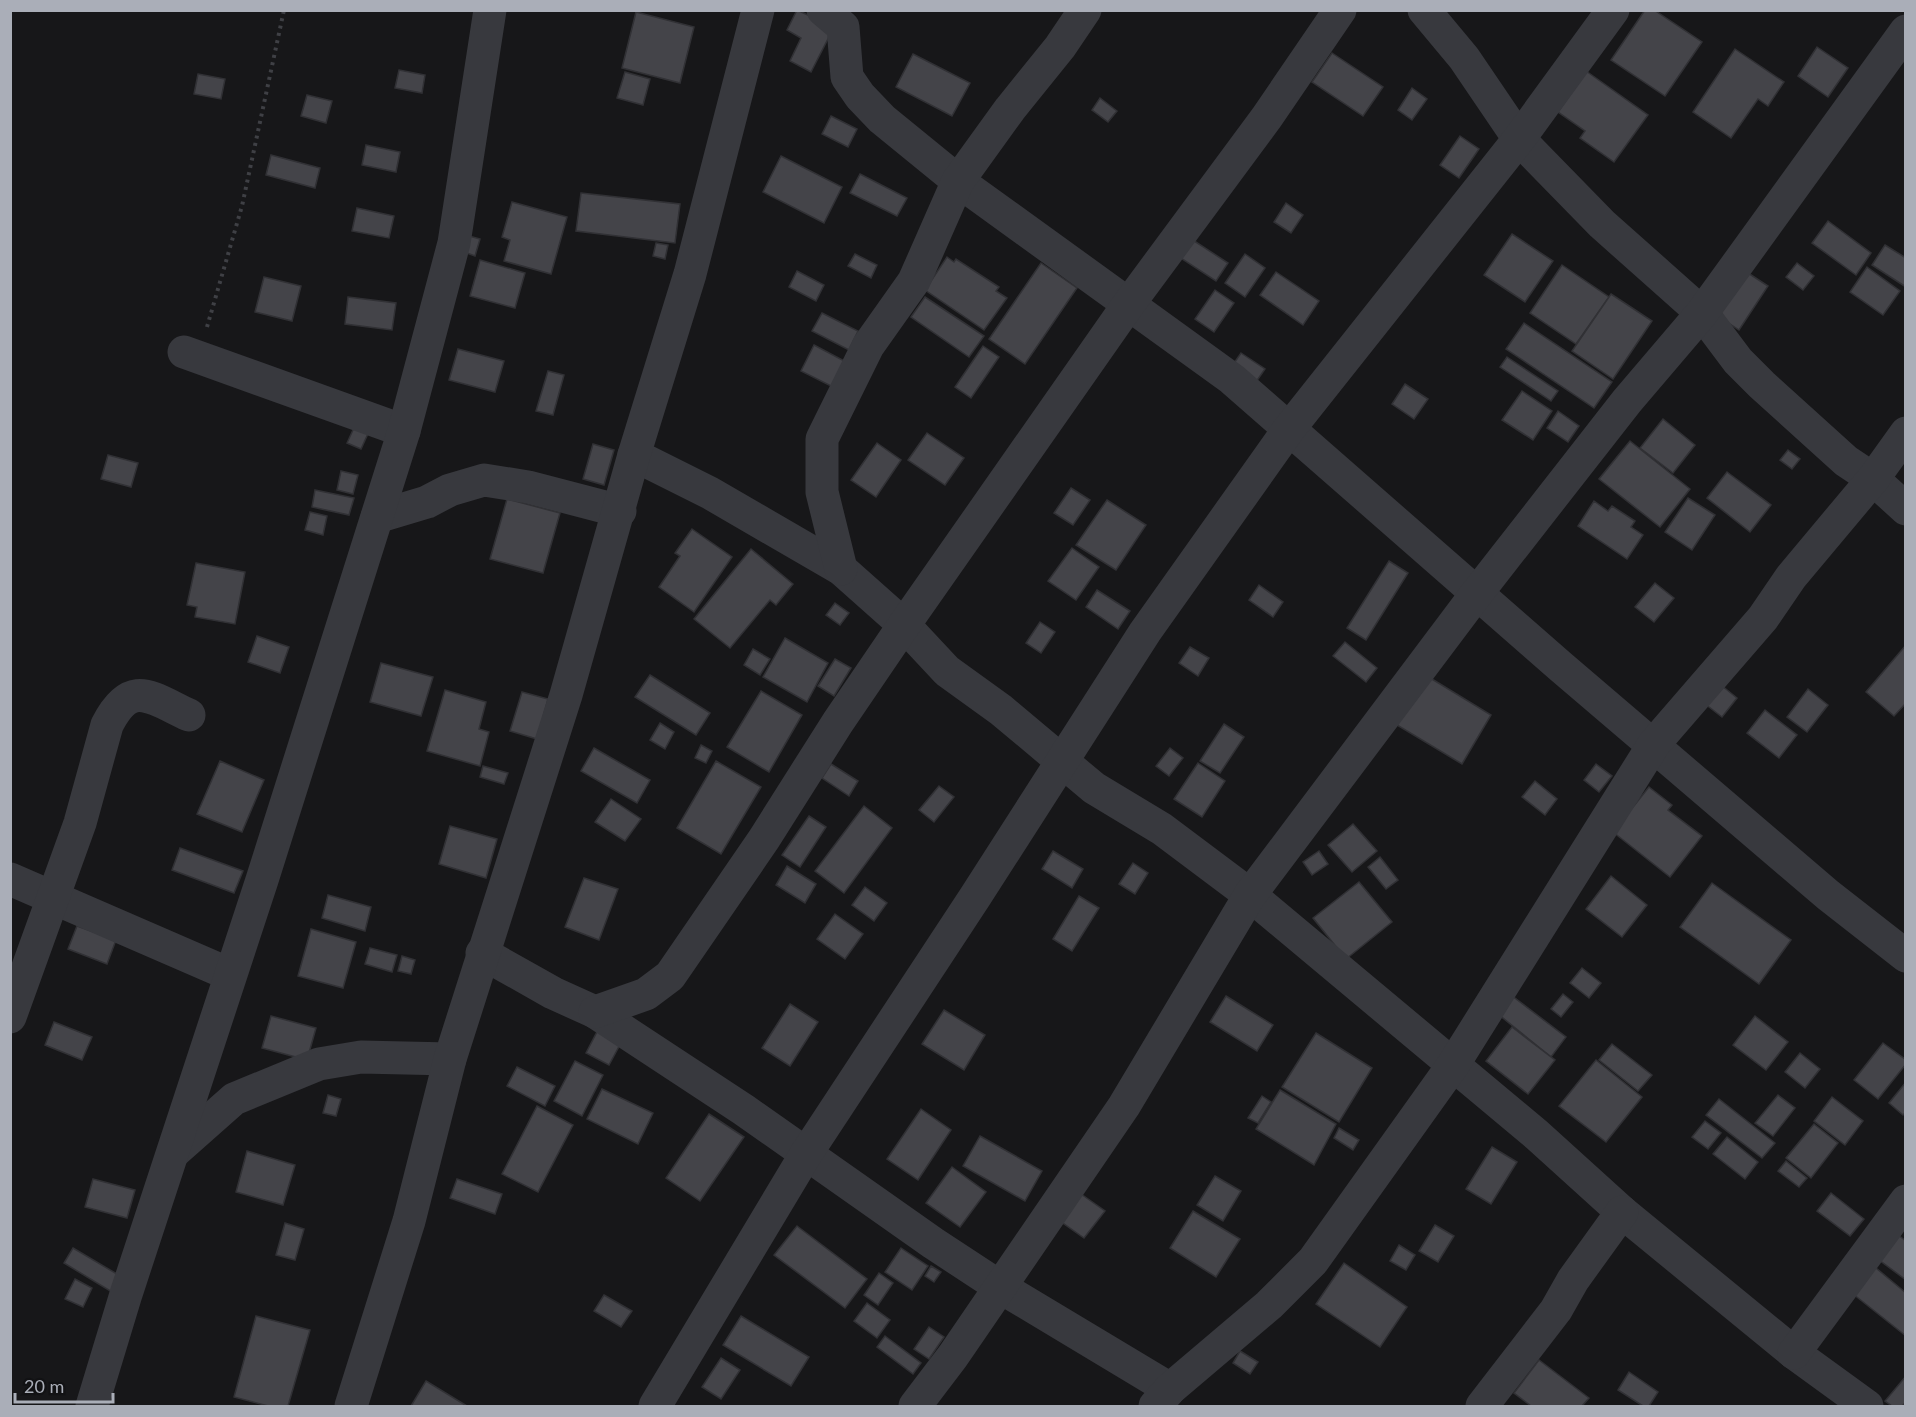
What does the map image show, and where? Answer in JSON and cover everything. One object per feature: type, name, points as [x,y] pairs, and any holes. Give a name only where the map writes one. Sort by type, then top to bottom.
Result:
[{"type":"street","points":[[92,1407],[126,1293],[404,431],[454,243],[490,10]]},
{"type":"street","points":[[351,1407],[409,1221],[450,1059],[566,695],[634,455],[690,274],[758,10]]},
{"type":"street","points":[[823,10],[843,27],[847,77],[860,96],[882,119],[958,181],[1232,379],[1828,895],[1905,956]]},
{"type":"street","points":[[841,569],[822,492],[822,439],[868,346],[914,281],[958,181],[1010,109],[1060,47],[1085,10]]},
{"type":"street","points":[[595,1012],[646,994],[670,976],[764,839],[838,722],[904,625],[1128,304],[1267,117],[1340,10]]},
{"type":"street","points":[[1424,10],[1464,58],[1519,139],[1602,224],[1702,313],[1738,361],[1762,385],[1846,461],[1873,479],[1905,509]]},
{"type":"street","points":[[655,1407],[806,1154],[1145,632],[1289,429],[1519,139],[1613,10]]},
{"type":"street","points":[[915,1407],[953,1356],[1124,1106],[1250,895],[1477,593],[1627,401],[1702,313],[1905,31]]},
{"type":"street","points":[[184,352],[404,431]]},
{"type":"street","points":[[482,953],[554,993],[595,1012],[1162,1398],[1269,1305],[1313,1261],[1453,1065],[1654,744],[1762,618],[1791,577],[1873,479],[1905,433]]},
{"type":"street","points":[[634,455],[711,493],[841,569],[904,625],[947,671],[1001,710],[1094,788],[1162,830],[1250,895],[1453,1065],[1622,1212],[1794,1353],[1868,1407]]},
{"type":"street","points":[[377,517],[427,502],[450,490],[484,480],[528,487],[620,511]]},
{"type":"street","points":[[10,1017],[54,898],[107,725],[117,706],[127,697],[136,695],[189,716]]},
{"type":"street","points":[[10,879],[229,974]]},
{"type":"street","points":[[173,1153],[234,1099],[319,1064],[361,1057],[450,1059]]},
{"type":"street","points":[[1794,1353],[1905,1202]]},
{"type":"street","points":[[1482,1407],[1556,1310],[1579,1272],[1622,1212]]},
{"type":"path","points":[[184,352],[203,341],[242,206],[284,10]]},
{"type":"building","points":[[797,10],[834,27],[811,72],[790,61],[801,38],[787,30]]},
{"type":"building","points":[[1645,10],[1654,10],[1702,42],[1665,96],[1611,60]]},
{"type":"building","points":[[636,12],[694,27],[680,83],[622,68]]},
{"type":"building","points":[[1817,47],[1848,68],[1828,97],[1798,76]]},
{"type":"building","points":[[1735,49],[1784,82],[1768,106],[1758,99],[1731,138],[1693,112]]},
{"type":"building","points":[[1332,53],[1383,87],[1363,116],[1312,82]]},
{"type":"building","points":[[913,54],[970,83],[952,116],[896,87]]},
{"type":"building","points":[[399,70],[425,75],[422,93],[395,88]]},
{"type":"building","points":[[1586,71],[1648,115],[1614,162],[1580,138],[1585,131],[1558,112]]},
{"type":"building","points":[[625,72],[650,79],[643,105],[617,98]]},
{"type":"building","points":[[198,74],[225,79],[221,99],[194,94]]},
{"type":"building","points":[[1412,88],[1427,99],[1412,120],[1398,110]]},
{"type":"building","points":[[307,95],[332,101],[326,123],[301,116]]},
{"type":"building","points":[[1100,98],[1117,111],[1108,122],[1092,110]]},
{"type":"building","points":[[831,116],[857,129],[848,147],[822,134]]},
{"type":"building","points":[[1460,136],[1479,149],[1459,178],[1440,165]]},
{"type":"building","points":[[366,145],[400,152],[396,172],[362,165]]},
{"type":"building","points":[[271,155],[320,168],[315,188],[266,175]]},
{"type":"building","points":[[781,156],[842,187],[824,223],[763,192]]},
{"type":"building","points":[[860,174],[907,198],[897,216],[850,193]]},
{"type":"building","points":[[581,193],[680,204],[675,243],[576,231]]},
{"type":"building","points":[[512,202],[567,217],[551,274],[504,261],[510,240],[502,237]]},
{"type":"building","points":[[1286,203],[1303,215],[1291,233],[1274,222]]},
{"type":"building","points":[[357,208],[394,216],[389,238],[352,231]]},
{"type":"building","points":[[1828,221],[1871,253],[1856,275],[1812,243]]},
{"type":"building","points":[[1182,233],[1228,263],[1216,281],[1170,251]]},
{"type":"building","points":[[1512,234],[1553,261],[1525,302],[1484,275]]},
{"type":"building","points":[[469,236],[480,239],[475,256],[464,252]]},
{"type":"building","points":[[656,243],[668,245],[665,259],[653,256]]},
{"type":"building","points":[[1885,245],[1906,258],[1906,287],[1872,265]]},
{"type":"building","points":[[855,254],[877,265],[871,278],[848,266]]},
{"type":"building","points":[[1245,254],[1265,268],[1245,297],[1225,283]]},
{"type":"building","points":[[947,257],[954,262],[956,259],[999,287],[996,291],[1007,298],[984,330],[925,290]]},
{"type":"building","points":[[480,260],[525,273],[515,308],[470,296]]},
{"type":"building","points":[[1041,263],[1077,288],[1025,364],[989,339]]},
{"type":"building","points":[[1797,263],[1814,276],[1803,290],[1786,277]]},
{"type":"building","points":[[1562,265],[1609,297],[1576,344],[1530,313]]},
{"type":"building","points":[[1867,267],[1900,291],[1883,315],[1850,292]]},
{"type":"building","points":[[797,271],[824,285],[816,301],[789,287]]},
{"type":"building","points":[[1745,271],[1768,286],[1739,330],[1715,314]]},
{"type":"building","points":[[1276,272],[1319,301],[1303,325],[1260,295]]},
{"type":"building","points":[[264,277],[301,286],[292,321],[255,312]]},
{"type":"building","points":[[1215,290],[1234,303],[1214,332],[1195,319]]},
{"type":"building","points":[[1611,294],[1652,321],[1613,379],[1572,351]]},
{"type":"building","points":[[348,297],[396,303],[392,330],[345,324]]},
{"type":"building","points":[[925,297],[984,336],[969,357],[911,317]]},
{"type":"building","points":[[822,313],[858,331],[849,350],[812,331]]},
{"type":"building","points":[[1524,323],[1612,382],[1594,408],[1506,349]]},
{"type":"building","points":[[814,345],[850,364],[837,389],[801,371]]},
{"type":"building","points":[[983,346],[999,357],[971,398],[955,387]]},
{"type":"building","points":[[458,349],[504,361],[495,392],[449,380]]},
{"type":"building","points":[[1241,353],[1265,369],[1256,382],[1232,366]]},
{"type":"building","points":[[1507,357],[1558,391],[1551,401],[1500,367]]},
{"type":"building","points":[[548,371],[564,375],[553,415],[536,411]]},
{"type":"building","points":[[1405,384],[1428,399],[1414,419],[1392,404]]},
{"type":"building","points":[[1522,391],[1552,411],[1533,440],[1502,420]]},
{"type":"building","points":[[1558,411],[1579,426],[1568,442],[1547,428]]},
{"type":"building","points":[[358,419],[372,425],[361,449],[347,443]]},
{"type":"building","points":[[1663,419],[1695,445],[1673,473],[1640,448]]},
{"type":"building","points":[[927,433],[964,458],[945,485],[908,460]]},
{"type":"building","points":[[1630,441],[1690,489],[1660,527],[1599,479]]},
{"type":"building","points":[[877,443],[901,460],[876,497],[851,480]]},
{"type":"building","points":[[593,444],[614,450],[604,485],[583,479]]},
{"type":"building","points":[[1788,450],[1800,459],[1792,469],[1780,460]]},
{"type":"building","points":[[108,455],[138,463],[131,487],[101,479]]},
{"type":"building","points":[[341,471],[358,475],[353,494],[337,490]]},
{"type":"building","points":[[1727,472],[1771,505],[1750,532],[1707,498]]},
{"type":"building","points":[[1071,488],[1090,500],[1073,525],[1054,513]]},
{"type":"building","points":[[315,490],[354,498],[349,515],[312,507]]},
{"type":"building","points":[[1688,498],[1715,515],[1692,550],[1665,532]]},
{"type":"building","points":[[507,499],[560,513],[543,573],[490,559]]},
{"type":"building","points":[[1107,500],[1146,525],[1116,570],[1076,545]]},
{"type":"building","points":[[1594,501],[1608,511],[1612,506],[1635,521],[1631,527],[1643,535],[1627,559],[1578,526]]},
{"type":"building","points":[[310,512],[327,516],[323,535],[305,530]]},
{"type":"building","points":[[692,529],[732,557],[694,612],[659,587],[680,556],[675,553]]},
{"type":"building","points":[[1072,548],[1099,567],[1076,600],[1048,581]]},
{"type":"building","points":[[751,549],[793,584],[776,605],[770,600],[730,648],[694,619]]},
{"type":"building","points":[[1389,561],[1408,573],[1366,640],[1347,628]]},
{"type":"building","points":[[196,563],[245,572],[235,624],[195,617],[197,607],[187,605]]},
{"type":"building","points":[[1655,583],[1674,598],[1654,622],[1635,607]]},
{"type":"building","points":[[1259,585],[1283,602],[1273,617],[1249,600]]},
{"type":"building","points":[[1097,590],[1130,611],[1118,629],[1086,607]]},
{"type":"building","points":[[835,603],[849,613],[840,625],[826,615]]},
{"type":"building","points":[[1040,622],[1055,632],[1041,653],[1026,643]]},
{"type":"building","points":[[257,636],[289,647],[280,673],[248,662]]},
{"type":"building","points":[[785,638],[828,663],[807,702],[763,677]]},
{"type":"building","points":[[1345,642],[1377,668],[1366,682],[1333,656]]},
{"type":"building","points":[[1906,645],[1906,703],[1894,716],[1866,692]]},
{"type":"building","points":[[1190,647],[1209,658],[1198,676],[1179,663]]},
{"type":"building","points":[[753,649],[770,659],[760,675],[744,665]]},
{"type":"building","points":[[835,659],[851,668],[834,696],[818,686]]},
{"type":"building","points":[[381,663],[433,677],[421,716],[370,702]]},
{"type":"building","points":[[650,675],[710,713],[696,735],[635,697]]},
{"type":"building","points":[[1427,676],[1491,715],[1462,764],[1397,725]]},
{"type":"building","points":[[1716,681],[1737,698],[1722,717],[1700,700]]},
{"type":"building","points":[[1808,689],[1828,705],[1807,732],[1787,717]]},
{"type":"building","points":[[445,690],[486,702],[479,729],[489,732],[480,766],[427,751]]},
{"type":"building","points":[[761,691],[802,715],[769,772],[727,747]]},
{"type":"building","points":[[522,692],[548,699],[537,739],[510,731]]},
{"type":"building","points":[[1765,710],[1797,735],[1779,758],[1747,733]]},
{"type":"building","points":[[660,723],[674,732],[665,749],[650,740]]},
{"type":"building","points":[[1224,724],[1244,737],[1220,773],[1200,761]]},
{"type":"building","points":[[701,745],[712,751],[706,763],[695,758]]},
{"type":"building","points":[[594,748],[650,780],[637,803],[581,771]]},
{"type":"building","points":[[1170,748],[1183,758],[1169,776],[1156,766]]},
{"type":"building","points":[[220,761],[264,780],[242,832],[197,814]]},
{"type":"building","points":[[716,761],[761,787],[721,854],[677,828]]},
{"type":"building","points":[[1198,763],[1225,781],[1202,817],[1174,799]]},
{"type":"building","points":[[831,764],[858,781],[849,796],[822,778]]},
{"type":"building","points":[[1596,764],[1612,776],[1599,792],[1584,780]]},
{"type":"building","points":[[483,766],[508,773],[504,784],[480,777]]},
{"type":"building","points":[[1535,781],[1557,799],[1545,815],[1522,797]]},
{"type":"building","points":[[939,786],[954,797],[934,822],[919,810]]},
{"type":"building","points":[[1649,787],[1672,805],[1668,810],[1702,836],[1670,877],[1613,832]]},
{"type":"building","points":[[611,799],[641,819],[625,841],[595,822]]},
{"type":"building","points":[[864,806],[892,828],[844,893],[815,871]]},
{"type":"building","points":[[809,816],[826,827],[800,867],[782,855]]},
{"type":"building","points":[[1353,824],[1377,851],[1352,872],[1328,845]]},
{"type":"building","points":[[450,826],[497,839],[486,878],[439,864]]},
{"type":"building","points":[[180,848],[243,871],[234,893],[172,870]]},
{"type":"building","points":[[1053,851],[1083,869],[1072,888],[1042,869]]},
{"type":"building","points":[[1319,851],[1328,864],[1312,875],[1303,862]]},
{"type":"building","points":[[1380,857],[1398,880],[1386,889],[1368,867]]},
{"type":"building","points":[[1133,863],[1148,873],[1135,894],[1119,884]]},
{"type":"building","points":[[787,866],[816,884],[805,903],[776,885]]},
{"type":"building","points":[[1611,876],[1647,905],[1622,937],[1586,909]]},
{"type":"building","points":[[584,878],[618,889],[599,940],[565,927]]},
{"type":"building","points":[[1359,882],[1392,922],[1346,959],[1313,918]]},
{"type":"building","points":[[1712,883],[1791,940],[1759,984],[1680,927]]},
{"type":"building","points":[[865,887],[887,903],[874,921],[852,905]]},
{"type":"building","points":[[328,895],[371,907],[365,931],[322,918]]},
{"type":"building","points":[[1079,896],[1099,908],[1072,951],[1053,939]]},
{"type":"building","points":[[835,914],[863,934],[845,959],[817,939]]},
{"type":"building","points":[[77,926],[116,940],[107,964],[68,949]]},
{"type":"building","points":[[311,929],[356,942],[343,988],[298,976]]},
{"type":"building","points":[[370,948],[397,955],[392,972],[365,964]]},
{"type":"building","points":[[402,956],[415,960],[411,974],[398,971]]},
{"type":"building","points":[[1582,968],[1601,983],[1589,998],[1570,983]]},
{"type":"building","points":[[1507,992],[1566,1037],[1551,1057],[1493,1010]]},
{"type":"building","points":[[1563,994],[1573,1002],[1561,1017],[1551,1009]]},
{"type":"building","points":[[1226,996],[1273,1025],[1257,1051],[1210,1022]]},
{"type":"building","points":[[790,1004],[818,1022],[790,1066],[762,1048]]},
{"type":"building","points":[[944,1010],[985,1035],[964,1070],[922,1044]]},
{"type":"building","points":[[271,1016],[316,1028],[307,1060],[262,1048]]},
{"type":"building","points":[[1755,1016],[1788,1042],[1766,1070],[1733,1045]]},
{"type":"building","points":[[54,1022],[92,1037],[82,1060],[45,1045]]},
{"type":"building","points":[[1512,1027],[1555,1060],[1528,1094],[1486,1061]]},
{"type":"building","points":[[599,1028],[623,1039],[609,1065],[586,1053]]},
{"type":"building","points":[[1316,1033],[1372,1068],[1339,1122],[1282,1087]]},
{"type":"building","points":[[1883,1043],[1906,1060],[1906,1064],[1878,1099],[1854,1080]]},
{"type":"building","points":[[1612,1044],[1652,1075],[1638,1091],[1599,1060]]},
{"type":"building","points":[[1800,1053],[1820,1069],[1805,1088],[1785,1072]]},
{"type":"building","points":[[1596,1060],[1642,1097],[1606,1142],[1559,1106]]},
{"type":"building","points":[[575,1061],[603,1075],[582,1116],[554,1101]]},
{"type":"building","points":[[517,1067],[555,1086],[545,1106],[507,1086]]},
{"type":"building","points":[[1906,1082],[1906,1112],[1903,1115],[1889,1103]]},
{"type":"building","points":[[602,1089],[653,1113],[638,1144],[587,1119]]},
{"type":"building","points":[[1280,1090],[1336,1124],[1314,1165],[1256,1129]]},
{"type":"building","points":[[328,1095],[341,1099],[336,1116],[323,1113]]},
{"type":"building","points":[[1778,1095],[1795,1108],[1773,1136],[1755,1123]]},
{"type":"building","points":[[1262,1096],[1271,1102],[1258,1123],[1248,1118]]},
{"type":"building","points":[[1832,1097],[1863,1121],[1845,1145],[1814,1121]]},
{"type":"building","points":[[1719,1099],[1775,1143],[1762,1158],[1706,1115]]},
{"type":"building","points":[[537,1106],[573,1125],[538,1192],[502,1174]]},
{"type":"building","points":[[921,1109],[951,1130],[918,1180],[887,1159]]},
{"type":"building","points":[[709,1114],[744,1137],[700,1201],[666,1178]]},
{"type":"building","points":[[1705,1121],[1721,1133],[1708,1149],[1692,1137]]},
{"type":"building","points":[[1814,1124],[1838,1143],[1811,1178],[1786,1158]]},
{"type":"building","points":[[1339,1128],[1359,1140],[1353,1150],[1334,1138]]},
{"type":"building","points":[[980,1136],[1042,1171],[1025,1201],[963,1166]]},
{"type":"building","points":[[1727,1137],[1758,1162],[1745,1179],[1713,1154]]},
{"type":"building","points":[[1492,1147],[1517,1162],[1491,1204],[1466,1189]]},
{"type":"building","points":[[247,1151],[295,1165],[283,1205],[236,1192]]},
{"type":"building","points":[[1786,1161],[1807,1178],[1799,1187],[1778,1171]]},
{"type":"building","points":[[952,1167],[986,1192],[960,1227],[926,1203]]},
{"type":"building","points":[[1215,1176],[1241,1191],[1223,1221],[1197,1205]]},
{"type":"building","points":[[93,1179],[135,1190],[127,1218],[85,1207]]},
{"type":"building","points":[[457,1179],[502,1194],[495,1214],[450,1198]]},
{"type":"building","points":[[1831,1193],[1864,1219],[1850,1236],[1817,1211]]},
{"type":"building","points":[[1081,1194],[1105,1211],[1084,1238],[1060,1221]]},
{"type":"building","points":[[1193,1211],[1240,1239],[1216,1277],[1170,1248]]},
{"type":"building","points":[[285,1223],[304,1229],[295,1260],[276,1255]]},
{"type":"building","points":[[1435,1225],[1454,1236],[1438,1262],[1419,1251]]},
{"type":"building","points":[[797,1226],[867,1279],[845,1308],[774,1255]]},
{"type":"building","points":[[1890,1229],[1906,1241],[1906,1280],[1871,1254]]},
{"type":"building","points":[[1399,1245],[1415,1255],[1406,1270],[1390,1261]]},
{"type":"building","points":[[73,1248],[122,1277],[112,1292],[64,1263]]},
{"type":"building","points":[[901,1248],[928,1266],[912,1290],[885,1272]]},
{"type":"building","points":[[1344,1263],[1407,1307],[1380,1347],[1316,1304]]},
{"type":"building","points":[[1870,1263],[1906,1293],[1906,1336],[1848,1290]]},
{"type":"building","points":[[931,1266],[941,1272],[934,1282],[925,1276]]},
{"type":"building","points":[[879,1273],[893,1283],[878,1305],[864,1295]]},
{"type":"building","points":[[75,1279],[92,1288],[83,1307],[65,1299]]},
{"type":"building","points":[[604,1295],[632,1311],[621,1327],[594,1311]]},
{"type":"building","points":[[867,1303],[890,1320],[877,1338],[854,1321]]},
{"type":"building","points":[[256,1316],[310,1330],[288,1406],[268,1406],[234,1397]]},
{"type":"building","points":[[741,1316],[809,1357],[791,1386],[723,1345]]},
{"type":"building","points":[[929,1327],[944,1337],[929,1359],[914,1349]]},
{"type":"building","points":[[885,1336],[921,1363],[913,1374],[877,1347]]},
{"type":"building","points":[[1240,1351],[1258,1362],[1250,1374],[1233,1363]]},
{"type":"building","points":[[721,1358],[740,1370],[721,1399],[702,1387]]},
{"type":"building","points":[[1539,1360],[1589,1398],[1582,1406],[1531,1406],[1514,1393]]},
{"type":"building","points":[[1629,1372],[1658,1392],[1649,1406],[1643,1406],[1618,1390]]},
{"type":"building","points":[[1906,1376],[1906,1402],[1902,1406],[1892,1406],[1885,1401]]},
{"type":"building","points":[[426,1381],[467,1406],[411,1406]]}]
